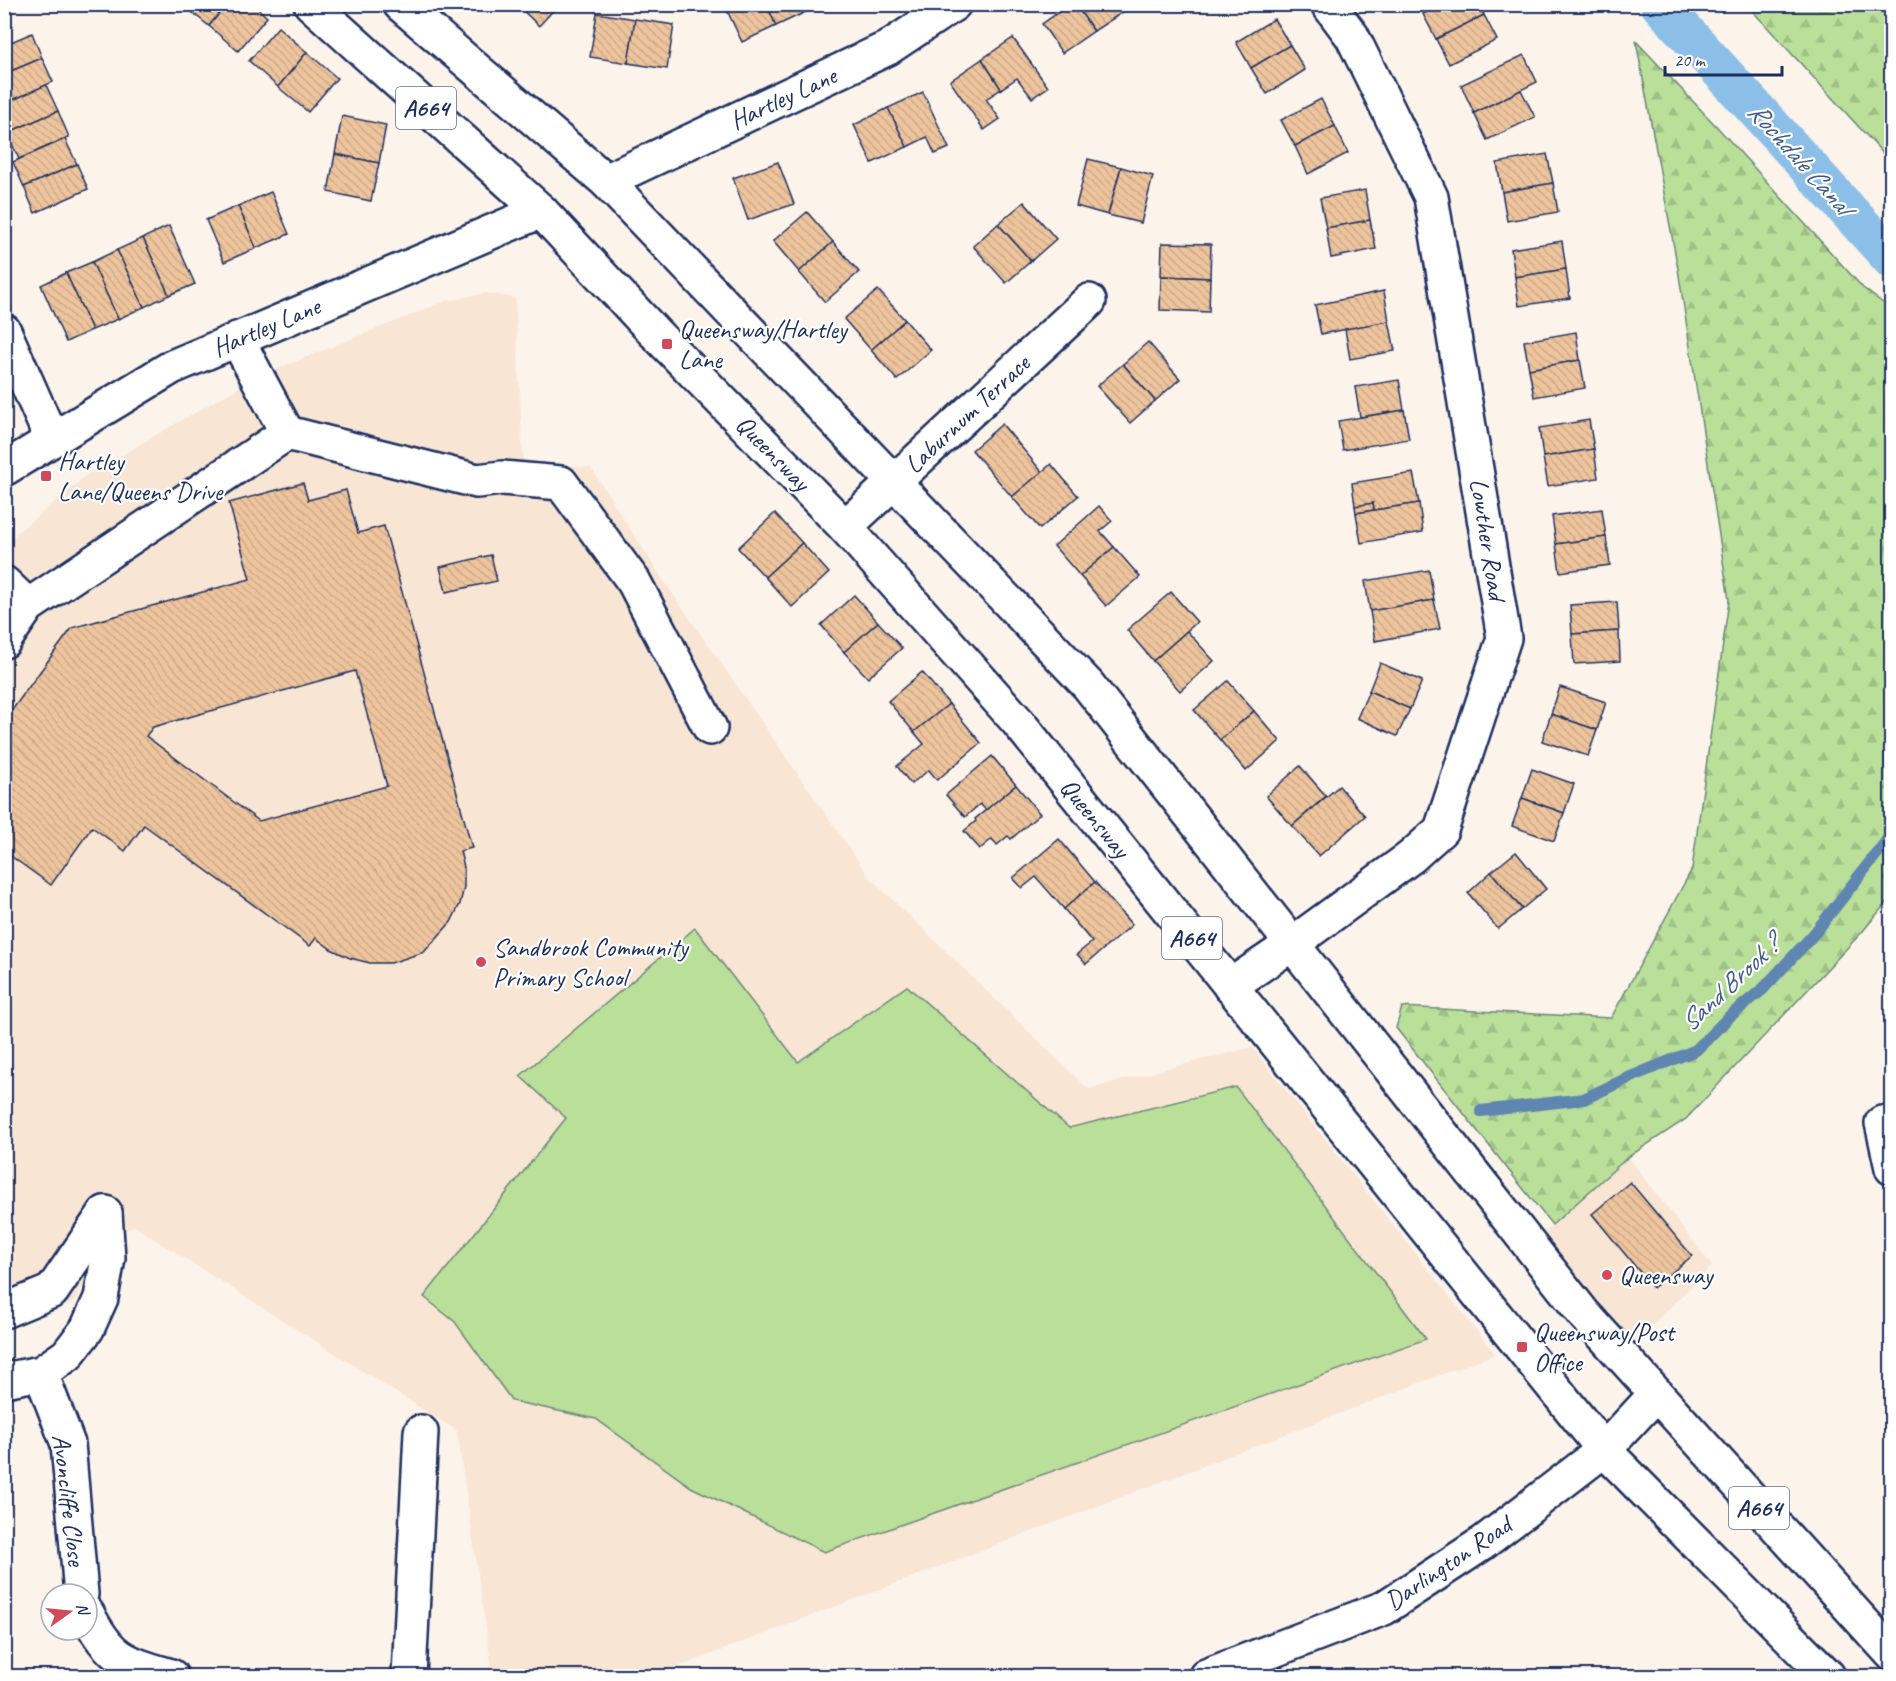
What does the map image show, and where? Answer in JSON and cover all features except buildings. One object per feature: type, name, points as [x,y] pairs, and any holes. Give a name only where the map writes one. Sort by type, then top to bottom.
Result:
[{"type":"main road","name":"Queensway","points":[[311,4],[541,211],[655,333],[845,527],[1018,722],[1604,1450],[1828,1677]]},
{"type":"main road","name":"A664","points":[[400,4],[606,181],[1088,685],[1583,1313],[1892,1654]]},
{"type":"main road","name":"Hartley Lane","points":[[606,181],[888,48],[954,4]]},
{"type":"main road","name":"Lowther Road","points":[[1230,986],[1411,857],[1441,830],[1504,638],[1431,197],[1352,36],[1328,4]]},
{"type":"main road","name":"Hartley Lane","points":[[4,469],[172,366],[541,211]]},
{"type":"main road","name":"Laburnum Terrace","points":[[845,527],[1089,301]]},
{"type":"main road","points":[[4,331],[52,440]]},
{"type":"main road","points":[[237,339],[288,433],[477,481],[502,478],[561,483],[634,582],[710,728]]},
{"type":"main road","points":[[4,640],[28,606],[288,433]]},
{"type":"main road","points":[[4,583],[28,606]]},
{"type":"main road","points":[[1882,1123],[1892,1168]]},
{"type":"main road","points":[[4,1311],[52,1291],[105,1213],[108,1258],[101,1298],[87,1329],[67,1355],[40,1373],[4,1380]]},
{"type":"main road","name":"Avoncliffe Close","points":[[40,1373],[68,1444],[80,1582]]},
{"type":"main road","name":"Darlington Road","points":[[1206,1677],[1384,1608],[1483,1543],[1604,1450],[1656,1394]]},
{"type":"main road","points":[[409,1677],[421,1432]]},
{"type":"main road","points":[[99,1634],[112,1652],[131,1664],[171,1677]]},
{"type":"shaded area","name":"Sandbrook Community Primary School","points":[[486,293],[515,298],[523,460],[591,468],[663,580],[870,878],[1088,1089],[1252,1047],[1495,1354],[654,1676],[493,1676],[457,1431],[134,1226],[112,1235],[74,1302],[5,1330],[5,543],[87,475],[257,377],[446,301]]},
{"type":"shaded area","points":[[1628,1157],[1712,1266],[1631,1346],[1543,1234]]},
{"type":"green space","points":[[1747,5],[1891,5],[1891,162]]},
{"type":"green space","points":[[1636,41],[1863,288],[1891,309],[1891,897],[1863,931],[1686,1119],[1628,1157],[1552,1225],[1396,1028],[1402,1007],[1611,1018],[1692,869],[1729,600],[1678,269]]},
{"type":"green space","points":[[695,928],[798,1062],[907,986],[1069,1128],[1236,1087],[1426,1339],[824,1552],[691,1487],[596,1419],[512,1401],[455,1322],[424,1297],[566,1118],[520,1076]]},
{"type":"waterway","name":"Rochdale Canal","points":[[1660,4],[1892,259]]},
{"type":"waterway","name":"Sand Brook ?","points":[[1481,1111],[1584,1099],[1696,1050],[1730,1016],[1763,989],[1814,934],[1892,834]]},
{"type":"place","name":"Queensway/Hartley Lane","points":[[667,344]]},
{"type":"place","name":"Hartley Lane/Queens Drive","points":[[46,476]]},
{"type":"place","name":"Sandbrook Community Primary School","points":[[481,962]]},
{"type":"place","name":"Queensway","points":[[1607,1275]]},
{"type":"place","name":"Queensway/Post Office","points":[[1522,1347]]}]
